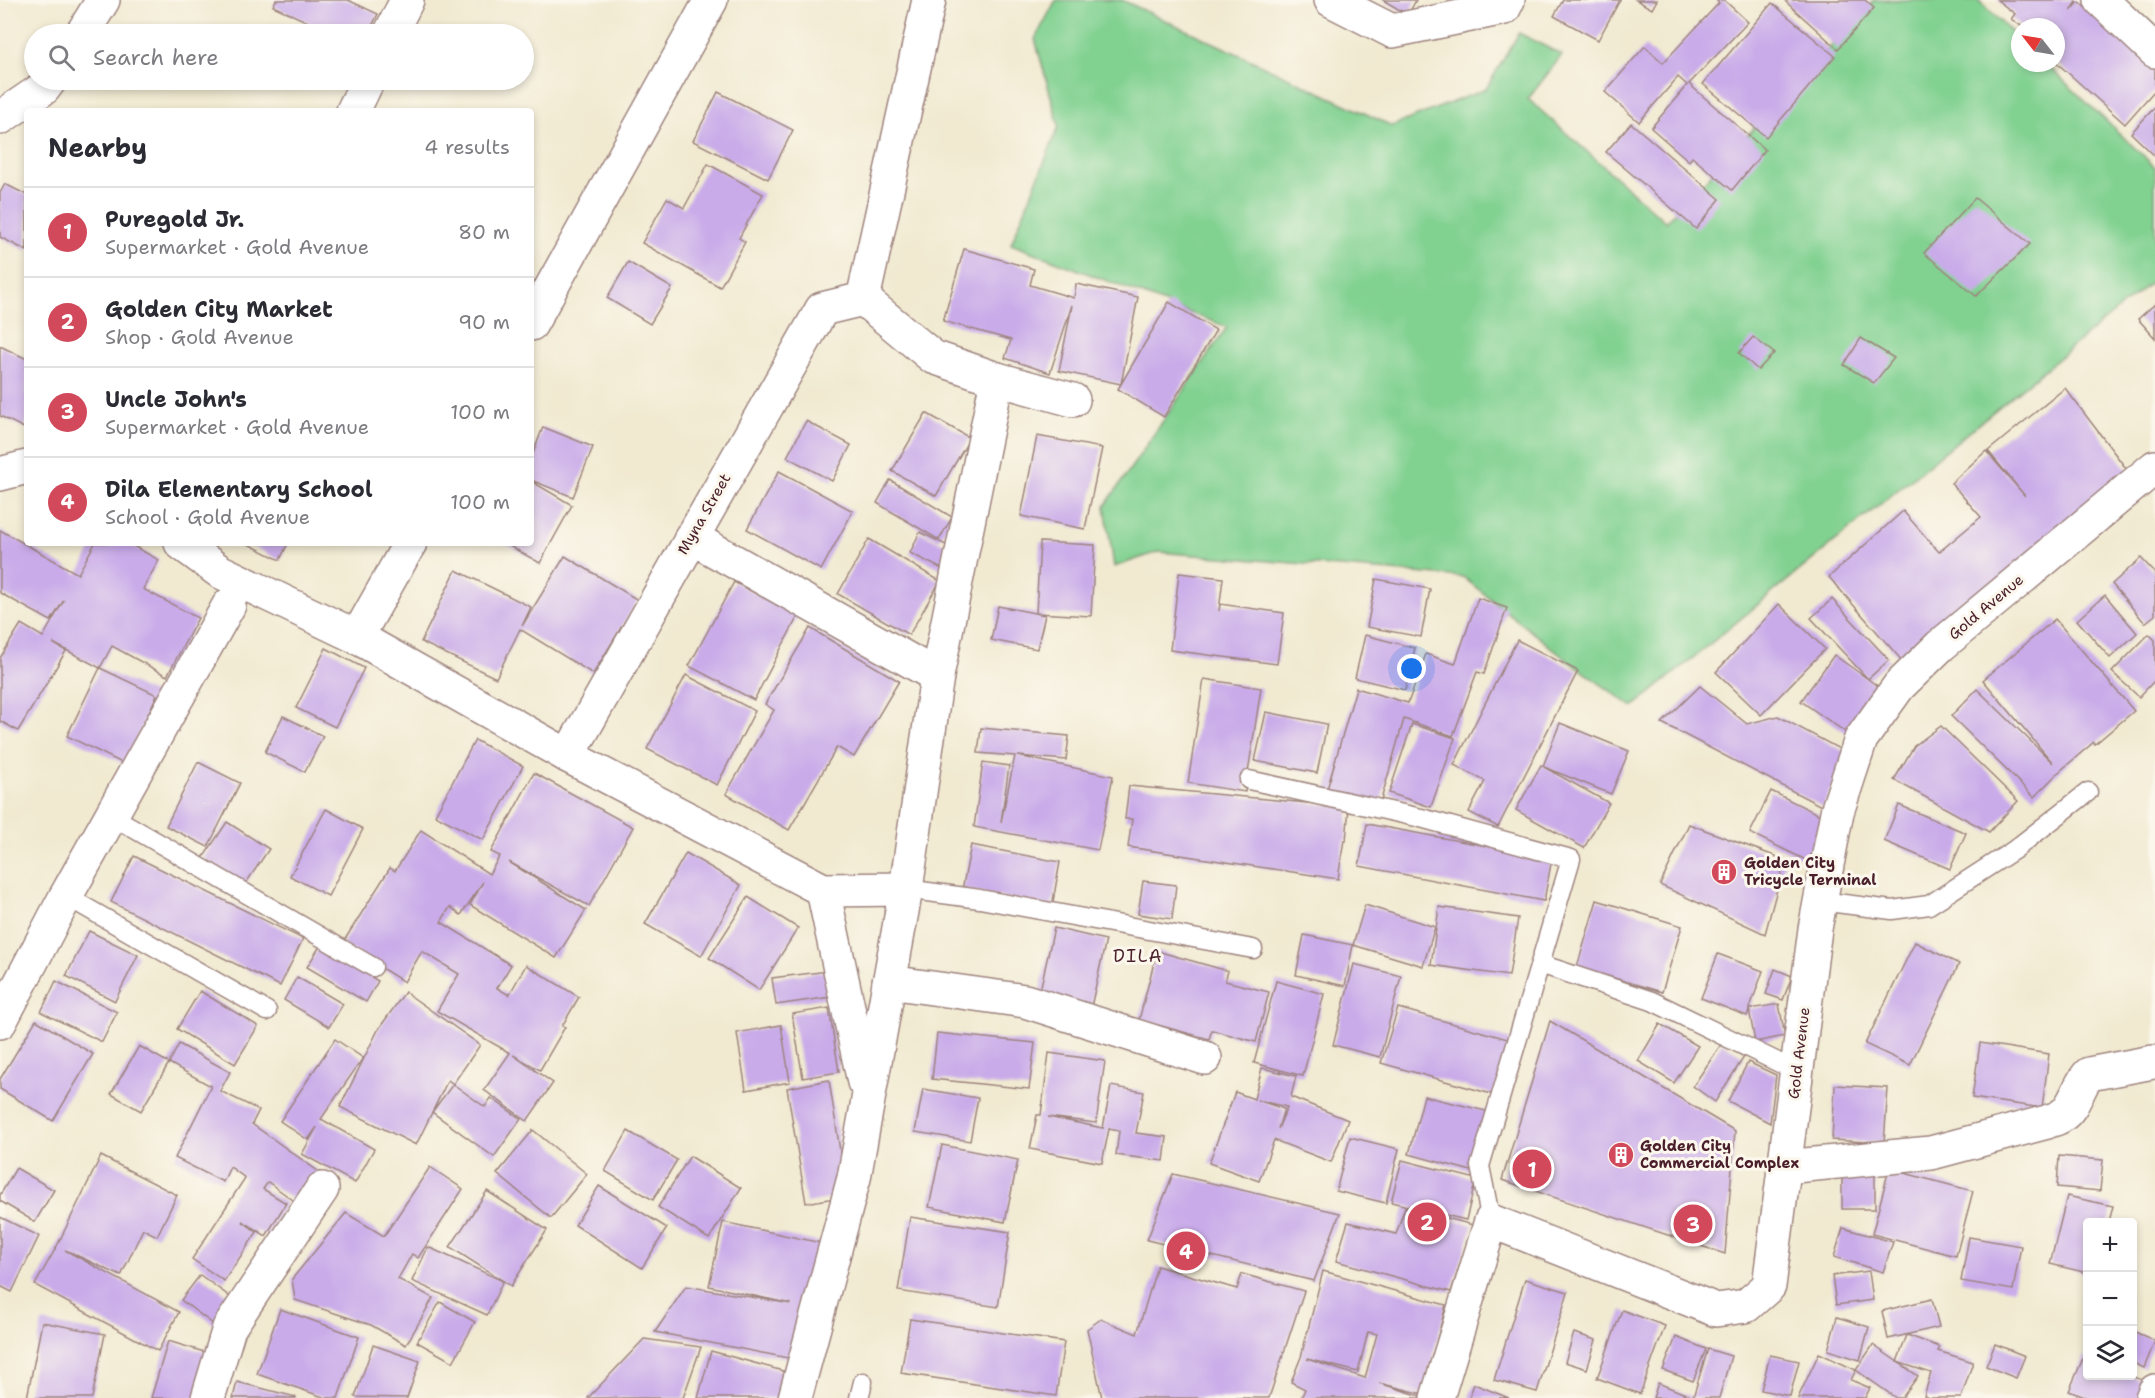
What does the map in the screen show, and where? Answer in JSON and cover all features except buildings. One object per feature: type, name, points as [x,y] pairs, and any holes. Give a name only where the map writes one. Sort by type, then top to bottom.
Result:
[{"type":"street","points":[[88,24],[103,0]]},
{"type":"street","points":[[395,24],[407,0]]},
{"type":"street","points":[[534,319],[711,0]]},
{"type":"street","points":[[1331,0],[1392,31],[1504,8],[1509,0]]},
{"type":"street","points":[[2101,0],[2155,51]]},
{"type":"street","points":[[919,5],[863,299],[933,357],[997,379],[1073,400]]},
{"type":"street","points":[[0,118],[41,90]]},
{"type":"street","points":[[354,108],[363,90]]},
{"type":"street","name":"Myna Street","points":[[568,756],[690,537],[822,309],[863,299]]},
{"type":"street","points":[[795,1398],[854,1178],[906,889],[937,676],[997,379]]},
{"type":"street","name":"Gold Avenue","points":[[1491,1221],[1716,1310],[1746,1306],[1769,1286],[1820,901],[1837,812],[1861,739],[1899,686],[1940,646],[2155,467]]},
{"type":"street","points":[[0,474],[24,468]]},
{"type":"street","points":[[690,537],[937,676]]},
{"type":"street","points":[[185,546],[219,571],[357,637],[568,756],[823,890],[906,889]]},
{"type":"street","points":[[357,637],[408,546]]},
{"type":"street","points":[[0,1022],[66,896],[229,605]]},
{"type":"street","points":[[823,890],[868,1100]]},
{"type":"street","points":[[889,982],[1024,1001],[1205,1058]]},
{"type":"street","points":[[1784,1167],[1930,1153],[2047,1122],[2063,1116],[2082,1081],[2089,1074],[2153,1062]]},
{"type":"street","points":[[208,1398],[229,1328],[322,1189]]},
{"type":"street","points":[[1437,1398],[1491,1221]]},
{"type":"street","points":[[2152,1398],[2155,1391]]},
{"type":"lane","points":[[1249,780],[1421,818],[1571,859],[1479,1166],[1491,1221]]},
{"type":"lane","points":[[1820,901],[1892,910],[1929,905],[2014,850],[2088,792]]},
{"type":"lane","points":[[111,816],[373,967]]},
{"type":"lane","points":[[906,889],[980,899],[1252,949]]},
{"type":"lane","points":[[66,896],[267,1011]]},
{"type":"lane","points":[[1540,964],[1652,1001],[1796,1071]]},
{"type":"green space","points":[[1056,0],[1122,0],[1392,126],[1486,89],[1519,33],[1562,55],[1528,99],[1666,222],[1874,0],[1978,0],[2011,31],[2011,72],[2055,72],[2155,167],[2155,279],[1633,707],[1568,661],[1463,577],[1158,552],[1114,567],[1105,506],[1227,327],[1011,244],[1059,126],[1035,39]]},
{"type":"place","name":"Golden City Tricycle Terminal","points":[[1724,872]]},
{"type":"place","name":"Golden City Commercial Complex","points":[[1621,1155]]},
{"type":"place","name":"Puregold Jr.","points":[[1532,1169]]},
{"type":"place","name":"Golden City Market","points":[[1427,1222]]},
{"type":"place","name":"Uncle John's","points":[[1693,1224]]},
{"type":"place","name":"Dila Elementary School","points":[[1186,1251]]},
{"type":"district","name":"DILA","points":[[1138,956]]}]
